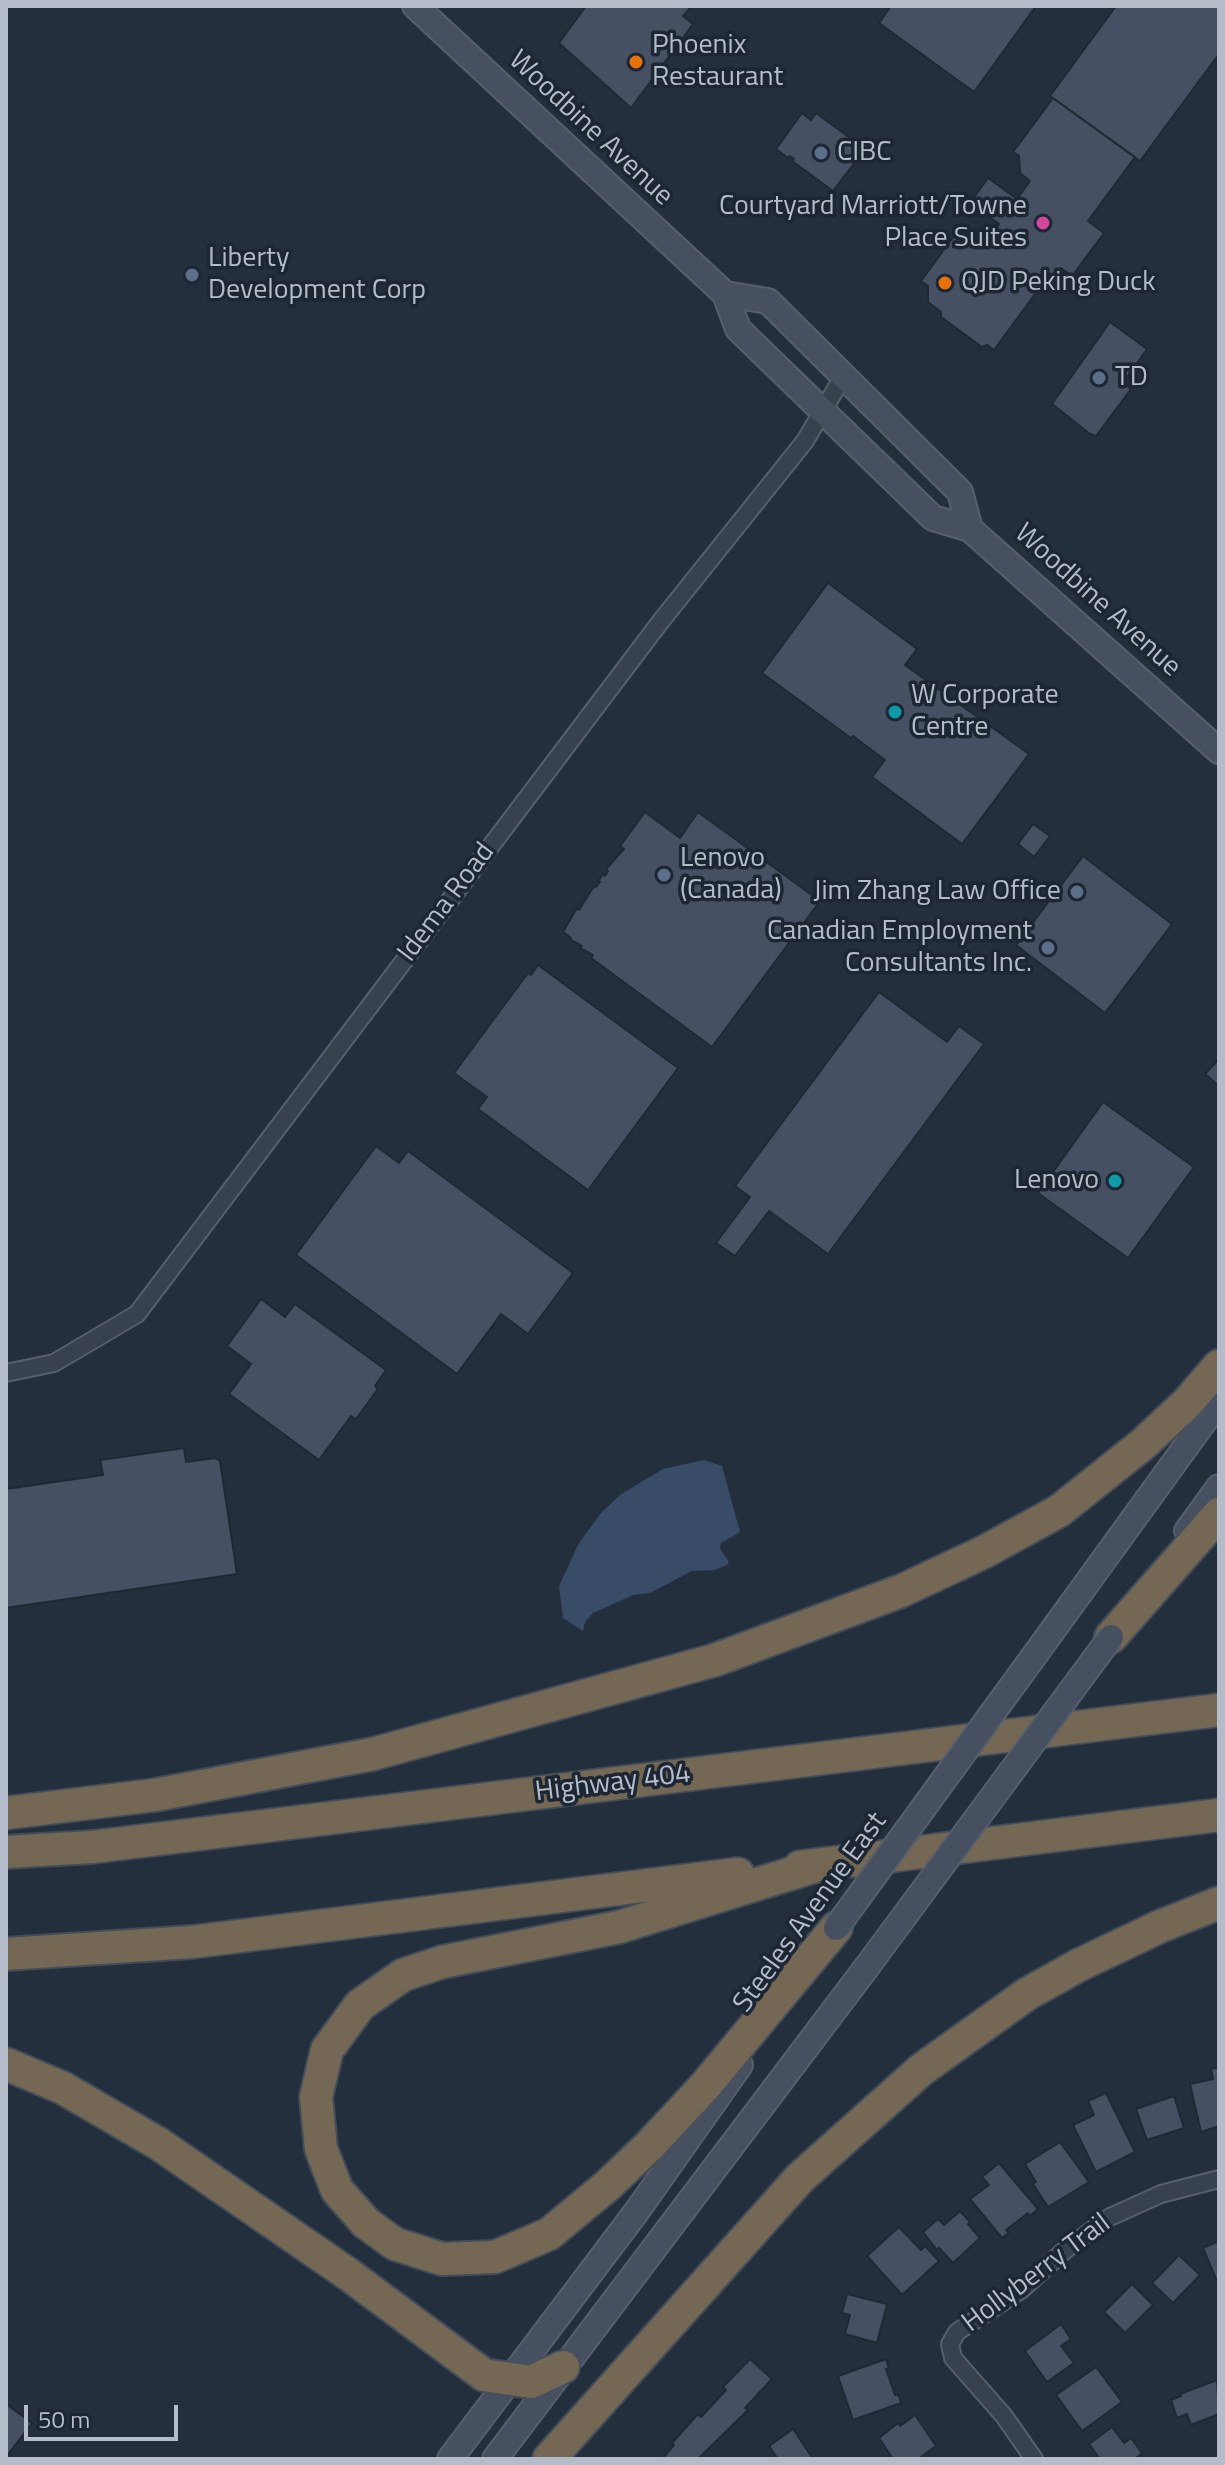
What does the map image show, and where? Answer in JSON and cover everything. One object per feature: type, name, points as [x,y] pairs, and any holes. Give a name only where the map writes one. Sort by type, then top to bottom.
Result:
[{"type":"highway","points":[[6,1813],[155,1795],[373,1754],[715,1660],[901,1591],[984,1552],[1059,1511],[1143,1444],[1187,1403],[1219,1366]]},
{"type":"highway","points":[[1111,1637],[1219,1514]]},
{"type":"highway","points":[[1132,1720],[1219,1691]]},
{"type":"highway","name":"Highway 404","points":[[6,1852],[92,1847],[1219,1710]]},
{"type":"highway","points":[[6,1954],[192,1942],[1219,1815]]},
{"type":"highway","points":[[822,1864],[619,1927],[442,1962],[403,1975],[360,2005],[327,2050],[316,2097],[321,2149],[337,2190],[366,2223],[395,2244],[442,2259],[495,2257],[549,2234],[648,2147],[705,2086],[836,1928]]},
{"type":"highway","points":[[549,2459],[800,2178],[921,2070],[1016,2002],[1079,1965],[1161,1926],[1219,1903]]},
{"type":"highway","points":[[6,2064],[63,2088],[159,2144],[348,2274],[484,2375],[531,2382],[563,2367]]},
{"type":"main road","name":"Woodbine Avenue","points":[[415,6],[725,294],[738,329],[933,518],[970,529],[1219,751]]},
{"type":"main road","name":"Woodbine Avenue","points":[[725,294],[768,301],[960,492],[970,529]]},
{"type":"main road","name":"Steeles Avenue East","points":[[450,2459],[637,2211],[836,1928],[1219,1401]]},
{"type":"main road","points":[[495,2459],[866,1968],[1219,1487]]},
{"type":"street","name":"Idema Road","points":[[6,1373],[54,1363],[137,1314],[661,621],[805,441],[844,375]]},
{"type":"street","name":"Hollyberry Trail","points":[[1034,2459],[1004,2416],[953,2358],[950,2344],[957,2332],[1021,2290],[1065,2250],[1110,2217],[1161,2194],[1219,2179]]},
{"type":"water","points":[[704,1460],[722,1466],[740,1532],[721,1543],[720,1549],[729,1562],[727,1565],[715,1570],[692,1571],[650,1593],[633,1595],[593,1613],[585,1622],[583,1631],[563,1618],[559,1586],[579,1543],[601,1513],[620,1495],[663,1469]]},
{"type":"building","points":[[586,6],[692,6],[683,16],[693,24],[631,108],[559,43]]},
{"type":"building","points":[[891,6],[1036,6],[974,92],[879,23]]},
{"type":"building","points":[[1116,6],[1219,6],[1219,54],[1140,161],[1050,96]]},
{"type":"building","name":"Courtyard Marriott/Towne Place Suites","points":[[1053,98],[1135,157],[1088,221],[1104,233],[1072,276],[1061,268],[1046,290],[1041,286],[994,350],[987,345],[982,347],[941,317],[941,312],[928,302],[928,286],[921,281],[954,236],[957,239],[975,236],[985,243],[999,224],[970,203],[988,178],[1017,199],[1030,181],[1020,173],[1019,156],[1013,152]]},
{"type":"building","name":"CIBC","points":[[802,113],[811,120],[816,113],[865,149],[833,191],[792,161],[794,159],[790,156],[788,158],[776,149]]},
{"type":"building","name":"TD","points":[[1110,322],[1147,349],[1123,383],[1131,389],[1096,436],[1052,404]]},
{"type":"building","name":"W Corporate Centre","points":[[828,583],[917,649],[905,665],[1029,754],[962,844],[872,777],[885,760],[762,673]]},
{"type":"building","points":[[645,812],[680,838],[698,812],[820,901],[712,1047],[591,958],[593,955],[563,932],[577,908],[579,910],[603,874],[605,876],[606,869],[624,849],[620,846]]},
{"type":"building","points":[[1033,824],[1050,836],[1034,857],[1018,844]]},
{"type":"building","points":[[1083,856],[1172,924],[1105,1013],[1016,945]]},
{"type":"building","points":[[538,965],[678,1068],[588,1190],[478,1109],[487,1097],[454,1073],[528,973],[531,975]]},
{"type":"building","points":[[879,992],[947,1042],[959,1026],[984,1044],[828,1254],[769,1211],[735,1256],[716,1243],[750,1197],[735,1186]]},
{"type":"building","points":[[1219,1059],[1219,1086],[1205,1074]]},
{"type":"building","name":"Lenovo","points":[[1103,1102],[1194,1167],[1128,1258],[1038,1193]]},
{"type":"building","points":[[376,1146],[399,1163],[408,1151],[573,1273],[528,1334],[501,1314],[457,1374],[296,1255]]},
{"type":"building","points":[[261,1299],[285,1317],[295,1304],[386,1370],[375,1386],[378,1389],[356,1419],[351,1416],[319,1460],[229,1394],[251,1364],[227,1346]]},
{"type":"building","points":[[184,1448],[186,1462],[215,1458],[220,1461],[237,1574],[6,1608],[6,1489],[103,1475],[100,1460]]},
{"type":"building","points":[[1219,2067],[1219,2126],[1201,2132],[1190,2084],[1213,2079],[1211,2069]]},
{"type":"building","points":[[1106,2093],[1135,2152],[1096,2172],[1073,2125],[1094,2115],[1088,2101]]},
{"type":"building","points":[[1174,2096],[1184,2128],[1147,2140],[1136,2109]]},
{"type":"building","points":[[1060,2142],[1089,2182],[1048,2207],[1025,2164]]},
{"type":"building","points":[[999,2163],[1038,2209],[1006,2230],[1009,2233],[1002,2238],[970,2199],[989,2185],[982,2177]]},
{"type":"building","points":[[960,2211],[980,2238],[953,2263],[939,2248],[937,2250],[923,2232],[938,2219],[944,2225]]},
{"type":"building","points":[[899,2227],[921,2250],[925,2246],[939,2261],[902,2295],[867,2256]]},
{"type":"building","points":[[1219,2241],[1219,2277],[1216,2279],[1203,2248]]},
{"type":"building","points":[[1179,2255],[1200,2275],[1173,2303],[1152,2283]]},
{"type":"building","points":[[1132,2284],[1153,2305],[1125,2333],[1104,2312]]},
{"type":"building","points":[[847,2294],[887,2304],[877,2343],[845,2334],[850,2315],[842,2313]]},
{"type":"building","points":[[1061,2324],[1071,2339],[1061,2346],[1074,2363],[1047,2382],[1025,2351]]},
{"type":"building","points":[[750,2359],[772,2379],[745,2408],[748,2410],[698,2459],[662,2459],[674,2445],[672,2443],[698,2414],[701,2417],[726,2390],[723,2387]]},
{"type":"building","points":[[886,2359],[889,2368],[886,2369],[901,2403],[853,2420],[838,2376]]},
{"type":"building","points":[[1096,2367],[1122,2402],[1082,2431],[1056,2395]]},
{"type":"building","points":[[1217,2380],[1219,2414],[1191,2425],[1187,2414],[1177,2418],[1171,2400]]},
{"type":"building","points":[[6,2404],[32,2423],[6,2457]]},
{"type":"building","points":[[915,2415],[936,2446],[921,2457],[923,2459],[893,2459],[879,2438],[898,2423],[900,2426]]},
{"type":"building","points":[[1112,2427],[1124,2443],[1131,2438],[1142,2453],[1135,2459],[1100,2459],[1089,2444]]},
{"type":"building","points":[[793,2429],[813,2459],[778,2459],[769,2446]]},
{"type":"place","name":"Phoenix Restaurant","points":[[636,62]]},
{"type":"place","name":"CIBC","points":[[821,153]]},
{"type":"place","name":"Courtyard Marriott/Towne Place Suites","points":[[1043,223]]},
{"type":"place","name":"Liberty Development Corp","points":[[192,275]]},
{"type":"place","name":"QJD Peking Duck","points":[[945,283]]},
{"type":"place","name":"TD","points":[[1099,378]]},
{"type":"place","name":"W Corporate Centre","points":[[895,712]]},
{"type":"place","name":"Lenovo (Canada)","points":[[664,875]]},
{"type":"place","name":"Jim Zhang Law Office","points":[[1077,892]]},
{"type":"place","name":"Canadian Employment Consultants Inc.","points":[[1048,948]]},
{"type":"place","name":"Lenovo","points":[[1115,1181]]}]
